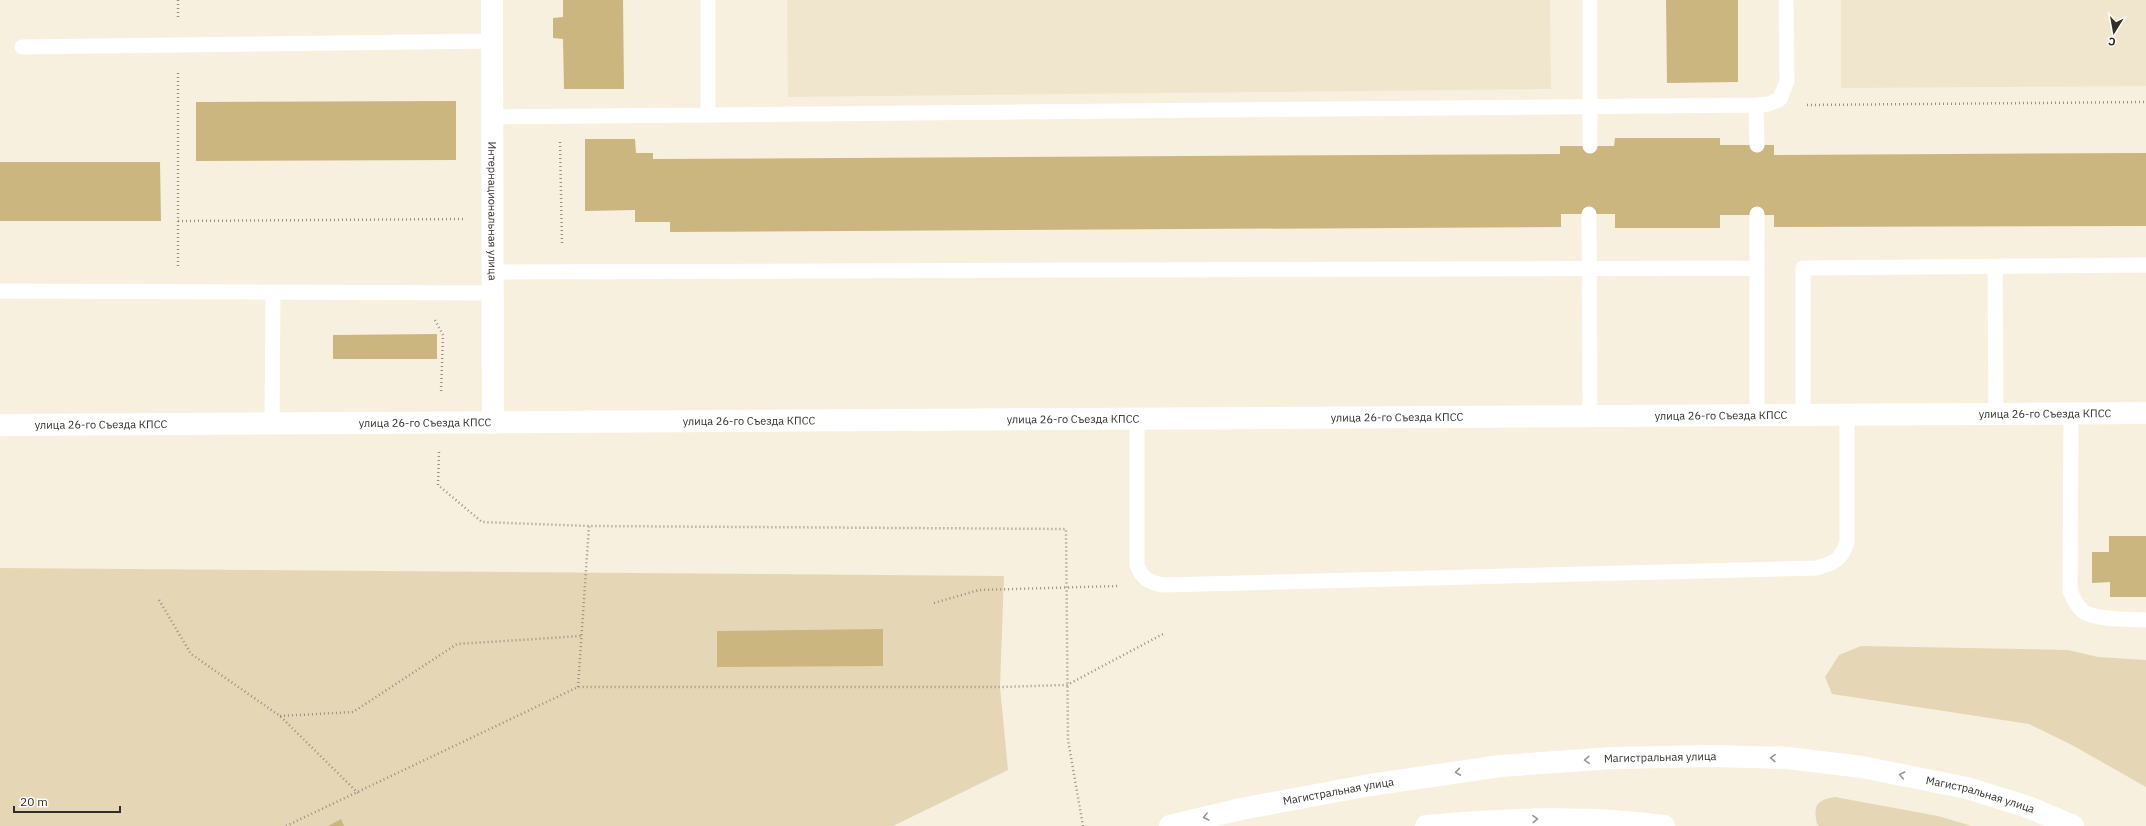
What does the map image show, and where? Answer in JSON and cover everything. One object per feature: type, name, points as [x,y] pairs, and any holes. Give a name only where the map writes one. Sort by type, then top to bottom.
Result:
[{"type":"main road","name":"Интернациональная улица","points":[[492,0],[493,422]]},
{"type":"main road","name":"улица 26-го Съезда КПСС","points":[[0,425],[2146,413]]},
{"type":"main road","name":"Магистральная улица","points":[[1170,826],[1241,809],[1370,785],[1500,766],[1613,758],[1710,756],[1788,758],[1862,767],[1967,788],[2028,807],[2073,826]]},
{"type":"main road","points":[[1426,826],[1488,821],[1565,818],[1633,822],[1664,826]]},
{"type":"lane","points":[[708,0],[708,115]]},
{"type":"lane","points":[[1590,0],[1590,146]]},
{"type":"lane","points":[[492,117],[1769,104],[1780,99],[1785,90],[1787,81],[1786,0]]},
{"type":"lane","points":[[22,47],[492,41]]},
{"type":"lane","points":[[1756,105],[1756,145]]},
{"type":"lane","points":[[1589,214],[1590,416]]},
{"type":"lane","points":[[1757,214],[1757,415]]},
{"type":"lane","points":[[1803,415],[1803,268],[2146,265]]},
{"type":"lane","points":[[1995,267],[1996,414]]},
{"type":"lane","points":[[0,291],[434,293],[562,272],[1757,268]]},
{"type":"lane","points":[[272,292],[272,424]]},
{"type":"lane","points":[[2071,413],[2070,591],[2075,602],[2084,612],[2097,616],[2146,620]]},
{"type":"lane","points":[[1137,419],[1137,565],[1141,574],[1152,583],[1164,585],[1821,567],[1832,564],[1843,554],[1847,542],[1847,414]]},
{"type":"path","points":[[178,45],[178,292]]},
{"type":"path","points":[[1804,105],[2146,102]]},
{"type":"path","points":[[560,116],[562,272]]},
{"type":"path","points":[[178,221],[493,219]]},
{"type":"path","points":[[434,293],[433,318],[442,335],[438,485],[482,522],[589,526],[1066,529],[1068,740],[1083,826]]},
{"type":"path","points":[[578,687],[589,526]]},
{"type":"path","points":[[934,603],[979,590],[1164,585]]},
{"type":"path","points":[[159,600],[191,654],[280,716],[358,793]]},
{"type":"path","points":[[286,826],[578,687],[1000,687],[1067,684],[1163,634]]},
{"type":"path","points":[[280,716],[354,712],[457,644],[581,636]]},
{"type":"shaded area","points":[[787,0],[1550,0],[1551,89],[788,97]]},
{"type":"shaded area","points":[[1841,0],[2146,0],[2146,86],[1841,88]]},
{"type":"shaded area","points":[[0,568],[1004,576],[1000,687],[1008,770],[893,826],[0,826]]},
{"type":"shaded area","points":[[1861,646],[2068,650],[2098,657],[2146,660],[2146,787],[2072,745],[2029,724],[1832,694],[1825,677],[1839,655]]},
{"type":"shaded area","points":[[1835,797],[1938,816],[1972,826],[1819,826],[1817,824],[1815,813],[1817,805],[1824,800]]},
{"type":"building","points":[[563,0],[623,0],[624,89],[564,89],[563,39],[553,38],[553,18],[563,17]]},
{"type":"building","points":[[1666,0],[1738,0],[1738,82],[1667,83]]},
{"type":"building","points":[[456,101],[456,160],[196,161],[196,102]]},
{"type":"building","points":[[1615,138],[1720,138],[1720,145],[1774,145],[1774,155],[2146,153],[2146,226],[1774,227],[1774,215],[1720,215],[1720,228],[1615,228],[1615,214],[1561,214],[1561,227],[670,232],[670,222],[635,222],[635,210],[585,211],[585,139],[635,139],[636,153],[653,153],[653,159],[1560,154],[1560,146],[1614,146]]},
{"type":"building","points":[[0,162],[160,162],[161,221],[0,221]]},
{"type":"building","points":[[437,334],[437,359],[333,359],[333,335]]},
{"type":"building","points":[[2109,536],[2146,536],[2146,597],[2110,597],[2110,582],[2092,583],[2092,552],[2109,552]]},
{"type":"building","points":[[883,629],[883,666],[717,667],[717,631]]},
{"type":"building","points":[[341,819],[344,826],[328,826]]}]
